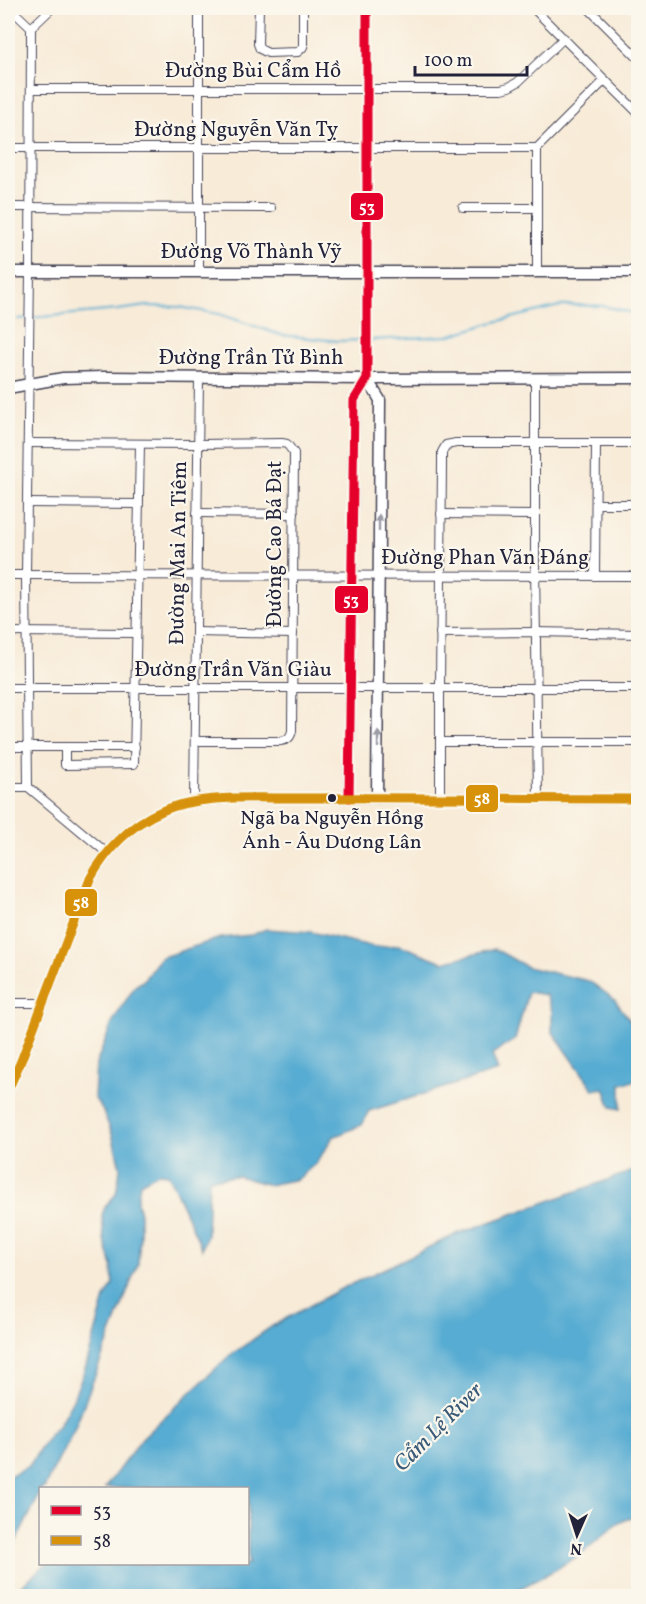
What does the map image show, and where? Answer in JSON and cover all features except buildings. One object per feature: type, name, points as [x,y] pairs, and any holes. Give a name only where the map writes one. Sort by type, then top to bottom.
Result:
[{"type":"street","points":[[10,8],[31,28]]},
{"type":"street","points":[[28,787],[26,575],[31,28],[52,8]]},
{"type":"street","points":[[199,8],[199,272]]},
{"type":"street","points":[[258,8],[258,44],[260,49],[268,53],[301,51],[303,47],[303,8]]},
{"type":"street","points":[[367,8],[367,379],[380,400],[377,798]]},
{"type":"street","points":[[533,8],[639,113]]},
{"type":"street","points":[[588,8],[639,58]]},
{"type":"street","name":"Đường Bùi Cẩm Hồ","points":[[31,89],[501,89],[518,82],[564,38]]},
{"type":"street","points":[[537,272],[537,148],[605,80]]},
{"type":"street","name":"Đường Nguyễn Văn Tỵ","points":[[8,148],[537,148]]},
{"type":"street","points":[[8,207],[271,208]]},
{"type":"street","points":[[463,208],[537,208]]},
{"type":"street","name":"Đường Võ Thành Vỹ","points":[[8,272],[639,272]]},
{"type":"street","name":"Đường Mai An Tiêm","points":[[194,802],[199,377]]},
{"type":"street","name":"Đường Trần Tử Bình","points":[[8,388],[73,378],[639,378]]},
{"type":"street","points":[[535,378],[538,799]]},
{"type":"street","points":[[349,798],[354,400],[367,379]]},
{"type":"street","name":"Đường Cao Bá Đạt","points":[[28,443],[287,444],[294,453],[292,732],[287,740],[280,741],[195,741]]},
{"type":"street","points":[[440,798],[442,452],[446,445],[456,443],[639,443]]},
{"type":"street","points":[[596,443],[596,576]]},
{"type":"street","points":[[65,747],[65,765],[134,764],[140,444]]},
{"type":"street","points":[[27,503],[138,504]]},
{"type":"street","points":[[596,504],[639,504]]},
{"type":"street","points":[[197,513],[294,514]]},
{"type":"street","points":[[441,514],[535,515]]},
{"type":"street","name":"Đường Phan Văn Đáng","points":[[8,575],[639,576]]},
{"type":"street","points":[[8,632],[136,633]]},
{"type":"street","points":[[196,632],[293,634]]},
{"type":"street","points":[[440,633],[639,634]]},
{"type":"street","name":"Đường Trần Văn Giàu","points":[[8,688],[639,688]]},
{"type":"street","points":[[441,742],[639,742]]},
{"type":"street","points":[[8,747],[135,747]]},
{"type":"street","points":[[8,787],[28,787],[107,853]]},
{"type":"street","points":[[8,1090],[90,879],[107,853],[122,838],[162,811],[194,802],[222,799],[639,799]]},
{"type":"street","points":[[8,1003],[43,1003]]},
{"type":"water","points":[[266,929],[311,932],[375,947],[400,945],[443,962],[495,949],[527,967],[589,981],[614,999],[638,1031],[638,1080],[621,1084],[621,1109],[611,1107],[604,1088],[594,1090],[552,1031],[552,1011],[546,995],[528,992],[515,1040],[492,1054],[498,1071],[369,1111],[362,1125],[333,1137],[317,1162],[298,1179],[269,1185],[238,1176],[209,1179],[207,1235],[202,1249],[168,1174],[158,1173],[140,1183],[137,1202],[140,1213],[138,1264],[74,1430],[45,1487],[39,1487],[39,1496],[8,1557],[8,1478],[29,1466],[58,1426],[73,1399],[86,1366],[105,1298],[113,1285],[112,1266],[104,1239],[102,1215],[105,1207],[116,1194],[120,1167],[112,1134],[103,1111],[94,1097],[96,1064],[113,1021],[135,986],[143,981],[160,958],[220,938],[252,935]]},
{"type":"water","name":"Cẩm Lệ River","points":[[638,1169],[638,1514],[617,1524],[581,1554],[508,1596],[9,1596],[45,1565],[249,1565],[249,1487],[106,1487],[142,1438],[229,1356],[274,1325],[339,1290],[457,1234]]},
{"type":"waterway","points":[[370,340],[448,336],[491,323],[571,305],[603,306],[638,314]]},
{"type":"waterway","points":[[18,319],[147,306],[179,307],[219,314],[281,335],[338,341],[365,340]]},
{"type":"transit line","name":"53","points":[[349,798],[354,400],[367,379],[367,8]]},
{"type":"transit line","name":"58","points":[[8,1090],[90,879],[120,839],[151,816],[178,805],[232,798],[638,799]]},
{"type":"place","name":"Ngã ba Nguyễn Hồng Ánh - Âu Dương Lân","points":[[332,798]]}]
